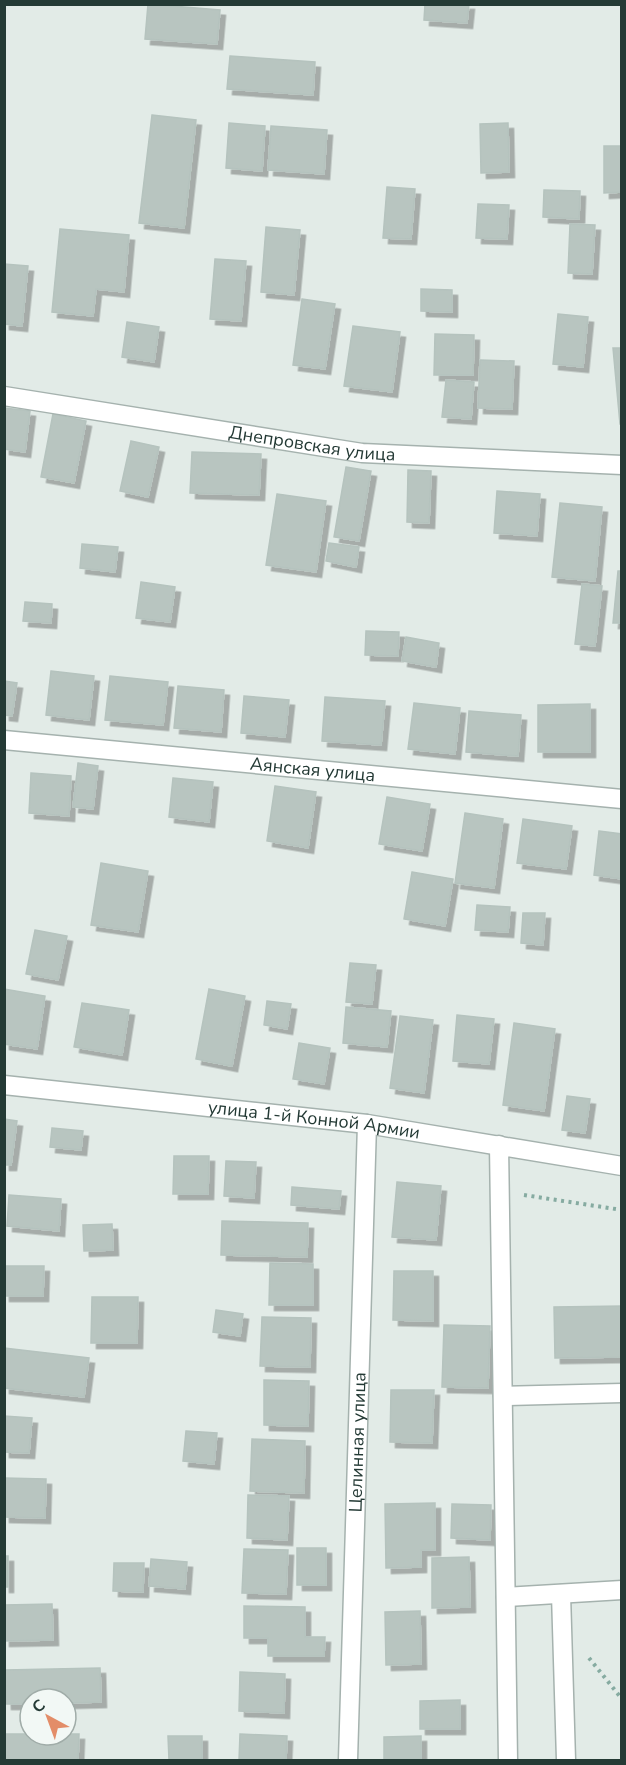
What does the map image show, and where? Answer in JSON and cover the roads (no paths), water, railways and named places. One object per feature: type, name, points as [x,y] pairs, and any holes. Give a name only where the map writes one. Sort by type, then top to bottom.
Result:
[{"type":"street","name":"Днепровская улица","points":[[4,396],[362,453],[621,465]]},
{"type":"street","name":"Аянская улица","points":[[4,740],[621,799]]},
{"type":"street","name":"улица 1-й Конной Армии","points":[[4,1085],[367,1124],[621,1166]]},
{"type":"street","name":"Целинная улица","points":[[348,1761],[367,1124]]},
{"type":"street","points":[[499,1145],[508,1761]]},
{"type":"street","points":[[503,1396],[621,1393]]},
{"type":"street","points":[[506,1597],[621,1590]]},
{"type":"street","points":[[561,1594],[566,1761]]}]
